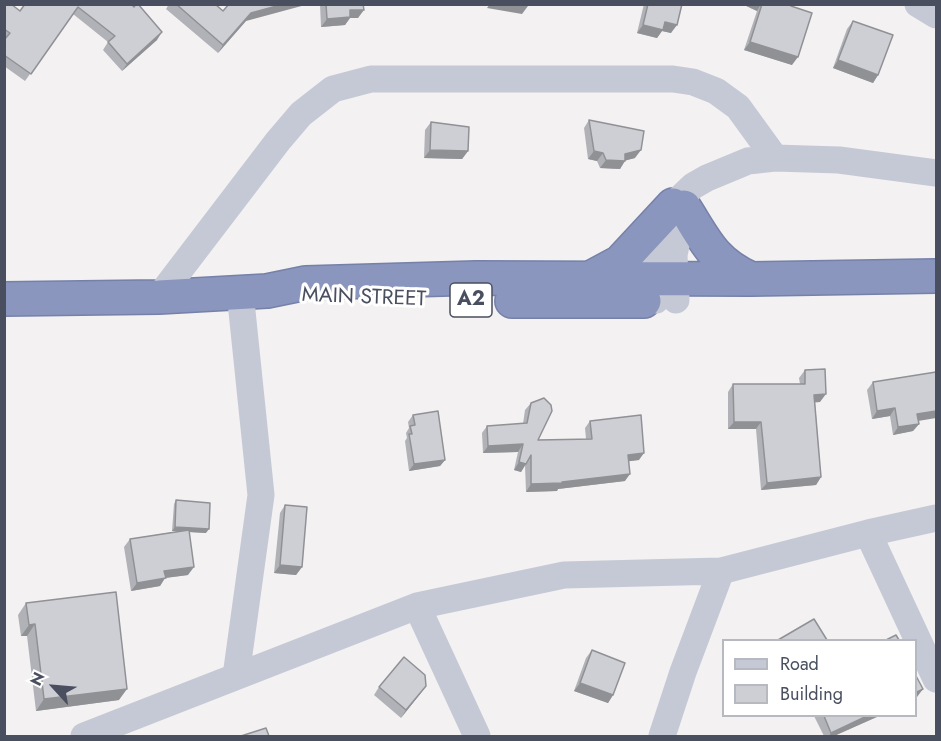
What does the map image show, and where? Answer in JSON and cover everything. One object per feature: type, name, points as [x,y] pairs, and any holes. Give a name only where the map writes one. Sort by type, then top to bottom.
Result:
[{"type":"highway","points":[[592,277],[620,262],[683,199],[711,250],[732,271],[751,279]]},
{"type":"highway","name":"A2","points":[[666,289],[751,279],[936,276]]},
{"type":"highway","name":"MAIN STREET","points":[[4,300],[159,297],[254,292],[306,283],[592,277],[666,289]]},
{"type":"highway","name":"MAIN STREET","points":[[254,292],[305,299],[666,289]]},
{"type":"highway","name":"A2","points":[[666,289],[936,296]]},
{"type":"street","points":[[159,297],[301,114],[333,89],[371,80],[673,79],[693,82],[716,91],[738,107],[775,158]]},
{"type":"street","points":[[666,289],[683,199],[748,161],[775,158],[839,160],[936,173]]},
{"type":"street","points":[[236,676],[261,495],[254,292]]},
{"type":"street","points":[[84,736],[417,606],[564,575],[721,571],[936,518]]},
{"type":"street","points":[[868,533],[936,679]]},
{"type":"street","points":[[662,736],[721,571]]},
{"type":"street","points":[[417,606],[477,736]]},
{"type":"building","points":[[4,4],[11,4],[20,11],[25,4],[131,4],[134,7],[138,4],[162,32],[127,64],[108,42],[115,36],[78,7],[31,74],[4,55],[4,40],[10,33],[4,29]]},
{"type":"building","points":[[176,4],[215,4],[223,11],[229,4],[284,4],[251,13],[223,45]]},
{"type":"building","points":[[326,4],[363,4],[364,10],[350,10],[350,17],[327,19]]},
{"type":"building","points":[[648,4],[682,4],[677,25],[665,22],[663,30],[643,25]]},
{"type":"building","points":[[762,4],[791,4],[791,6],[812,13],[798,57],[750,42]]},
{"type":"building","points":[[853,21],[893,35],[878,75],[838,60]]},
{"type":"building","points":[[589,120],[644,131],[641,150],[625,154],[625,161],[606,160],[603,153],[594,151]]},
{"type":"building","points":[[431,122],[469,127],[468,151],[430,150]]},
{"type":"building","points":[[825,369],[826,394],[814,395],[821,477],[767,483],[761,422],[734,422],[733,384],[805,384],[805,370]]},
{"type":"building","points":[[936,372],[936,411],[917,414],[919,424],[898,427],[895,408],[877,411],[873,382]]},
{"type":"building","points":[[544,398],[551,405],[552,411],[538,440],[592,439],[590,421],[641,415],[644,453],[628,455],[630,474],[562,483],[531,484],[531,455],[526,464],[519,462],[523,444],[488,446],[487,426],[527,423],[531,403]]},
{"type":"building","points":[[438,411],[445,460],[414,464],[409,434],[412,434],[410,426],[415,425],[413,415]]},
{"type":"building","points":[[176,500],[210,503],[209,529],[175,527]]},
{"type":"building","points":[[285,505],[307,507],[302,567],[280,565]]},
{"type":"building","points":[[189,530],[194,567],[164,571],[166,578],[137,583],[130,539]]},
{"type":"building","points":[[116,592],[127,689],[44,699],[35,624],[29,625],[26,603]]},
{"type":"building","points":[[814,619],[826,639],[780,639]]},
{"type":"building","points":[[592,650],[625,663],[613,695],[580,683]]},
{"type":"building","points":[[404,657],[425,675],[426,686],[406,710],[379,687]]},
{"type":"building","points":[[917,678],[923,689],[917,692]]},
{"type":"building","points":[[824,717],[865,717],[831,733]]},
{"type":"building","points":[[266,728],[269,736],[241,736]]}]
